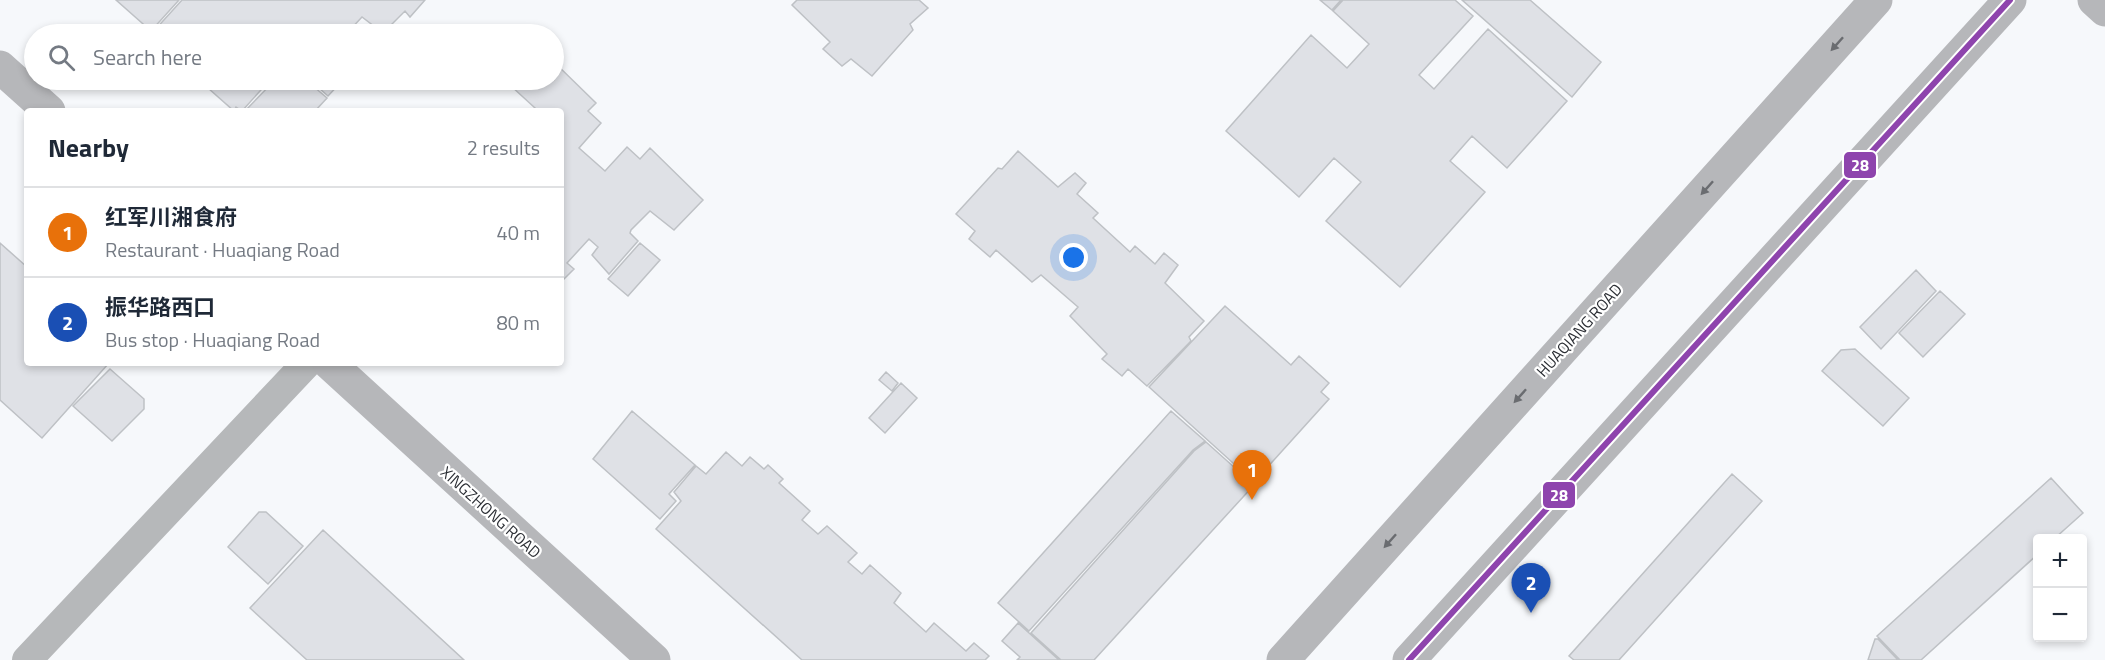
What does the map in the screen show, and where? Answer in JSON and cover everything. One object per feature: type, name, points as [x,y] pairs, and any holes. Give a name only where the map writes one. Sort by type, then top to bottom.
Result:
[{"type":"main road","name":"HUAQIANG ROAD","points":[[1283,660],[1876,0]]},
{"type":"main road","points":[[1409,660],[2010,0]]},
{"type":"main road","points":[[2094,0],[2105,10]]},
{"type":"main road","points":[[0,68],[24,89]]},
{"type":"main road","points":[[25,90],[46,108]]},
{"type":"main road","name":"XINGZHONG ROAD","points":[[331,366],[654,660]]},
{"type":"lane","points":[[27,660],[304,366]]},
{"type":"building","points":[[116,0],[179,0],[157,24],[143,24]]},
{"type":"building","points":[[182,0],[425,0],[410,17],[405,11],[392,24],[371,24],[362,17],[355,24],[160,24]]},
{"type":"building","points":[[797,0],[919,0],[928,8],[910,24],[913,30],[872,76],[851,59],[842,66],[823,49],[830,42],[792,5]]},
{"type":"building","points":[[1320,0],[1341,0],[1332,10]]},
{"type":"building","points":[[1343,0],[1455,0],[1473,16],[1419,75],[1434,89],[1488,29],[1567,101],[1507,168],[1472,136],[1450,161],[1485,192],[1400,287],[1326,221],[1361,182],[1334,158],[1299,197],[1226,131],[1311,35],[1347,68],[1369,44],[1333,11]]},
{"type":"building","points":[[1462,0],[1530,0],[1601,62],[1572,97]]},
{"type":"building","points":[[564,72],[596,103],[588,111],[601,123],[579,148],[605,171],[627,147],[640,159],[650,148],[703,200],[674,230],[650,211],[631,230],[630,233],[638,241],[609,274],[592,255],[598,247],[589,239],[567,263],[574,269],[564,279],[564,108],[535,108],[515,90],[564,90]]},
{"type":"building","points":[[210,90],[261,90],[245,108],[231,108]]},
{"type":"building","points":[[265,90],[318,90],[327,98],[318,108],[248,108]]},
{"type":"building","points":[[321,90],[334,90],[328,96]]},
{"type":"building","points":[[1018,151],[1058,187],[1075,173],[1086,183],[1077,194],[1098,213],[1093,218],[1130,252],[1135,246],[1155,264],[1164,253],[1178,265],[1165,283],[1204,321],[1189,337],[1191,341],[1147,386],[1128,369],[1122,376],[1102,359],[1107,354],[1070,316],[1078,307],[1041,275],[1032,282],[996,250],[990,257],[969,239],[975,231],[956,214],[998,168],[1002,169]]},
{"type":"building","points":[[0,243],[24,264],[24,366],[106,366],[42,438],[0,400]]},
{"type":"building","points":[[640,243],[660,260],[628,296],[608,279]]},
{"type":"building","points":[[1916,270],[1936,291],[1881,349],[1860,327]]},
{"type":"building","points":[[1940,291],[1965,314],[1923,357],[1899,333]]},
{"type":"building","points":[[1225,306],[1291,365],[1299,356],[1329,383],[1321,392],[1329,399],[1254,482],[1149,387]]},
{"type":"building","points":[[1855,349],[1909,398],[1883,426],[1822,371],[1841,350]]},
{"type":"building","points":[[110,369],[144,399],[144,409],[112,441],[73,406]]},
{"type":"building","points":[[886,372],[898,383],[892,391],[879,380]]},
{"type":"building","points":[[901,383],[917,398],[885,433],[869,418]]},
{"type":"building","points":[[632,411],[695,465],[669,494],[676,501],[660,519],[593,459]]},
{"type":"building","points":[[1171,411],[1205,441],[1193,450],[1029,631],[998,603]]},
{"type":"building","points":[[1206,442],[1254,485],[1094,660],[1061,660],[1031,633],[1194,451]]},
{"type":"building","points":[[726,452],[742,466],[750,457],[764,469],[768,465],[783,479],[779,483],[810,511],[802,520],[818,534],[827,526],[857,553],[848,562],[862,574],[870,565],[901,593],[894,603],[926,632],[934,623],[966,651],[974,643],[989,656],[985,660],[802,660],[656,529],[681,501],[674,492],[696,466],[706,474]]},
{"type":"building","points":[[1732,474],[1762,501],[1619,660],[1574,660],[1569,656]]},
{"type":"building","points":[[2051,478],[2083,513],[2059,534],[2033,534],[2033,559],[1921,660],[1900,660],[1877,636]]},
{"type":"building","points":[[259,512],[266,512],[303,546],[268,584],[228,547]]},
{"type":"building","points":[[323,530],[464,660],[307,660],[250,608]]},
{"type":"building","points":[[1018,623],[1059,660],[1017,660],[1020,657],[1002,641]]},
{"type":"building","points":[[1875,639],[1878,639],[1898,660],[1868,660]]},
{"type":"transit line","name":"28","points":[[1409,660],[2010,0]]},
{"type":"place","name":"红军川湘食府","points":[[1252,500]]},
{"type":"place","name":"振华路西口","points":[[1531,613]]}]
